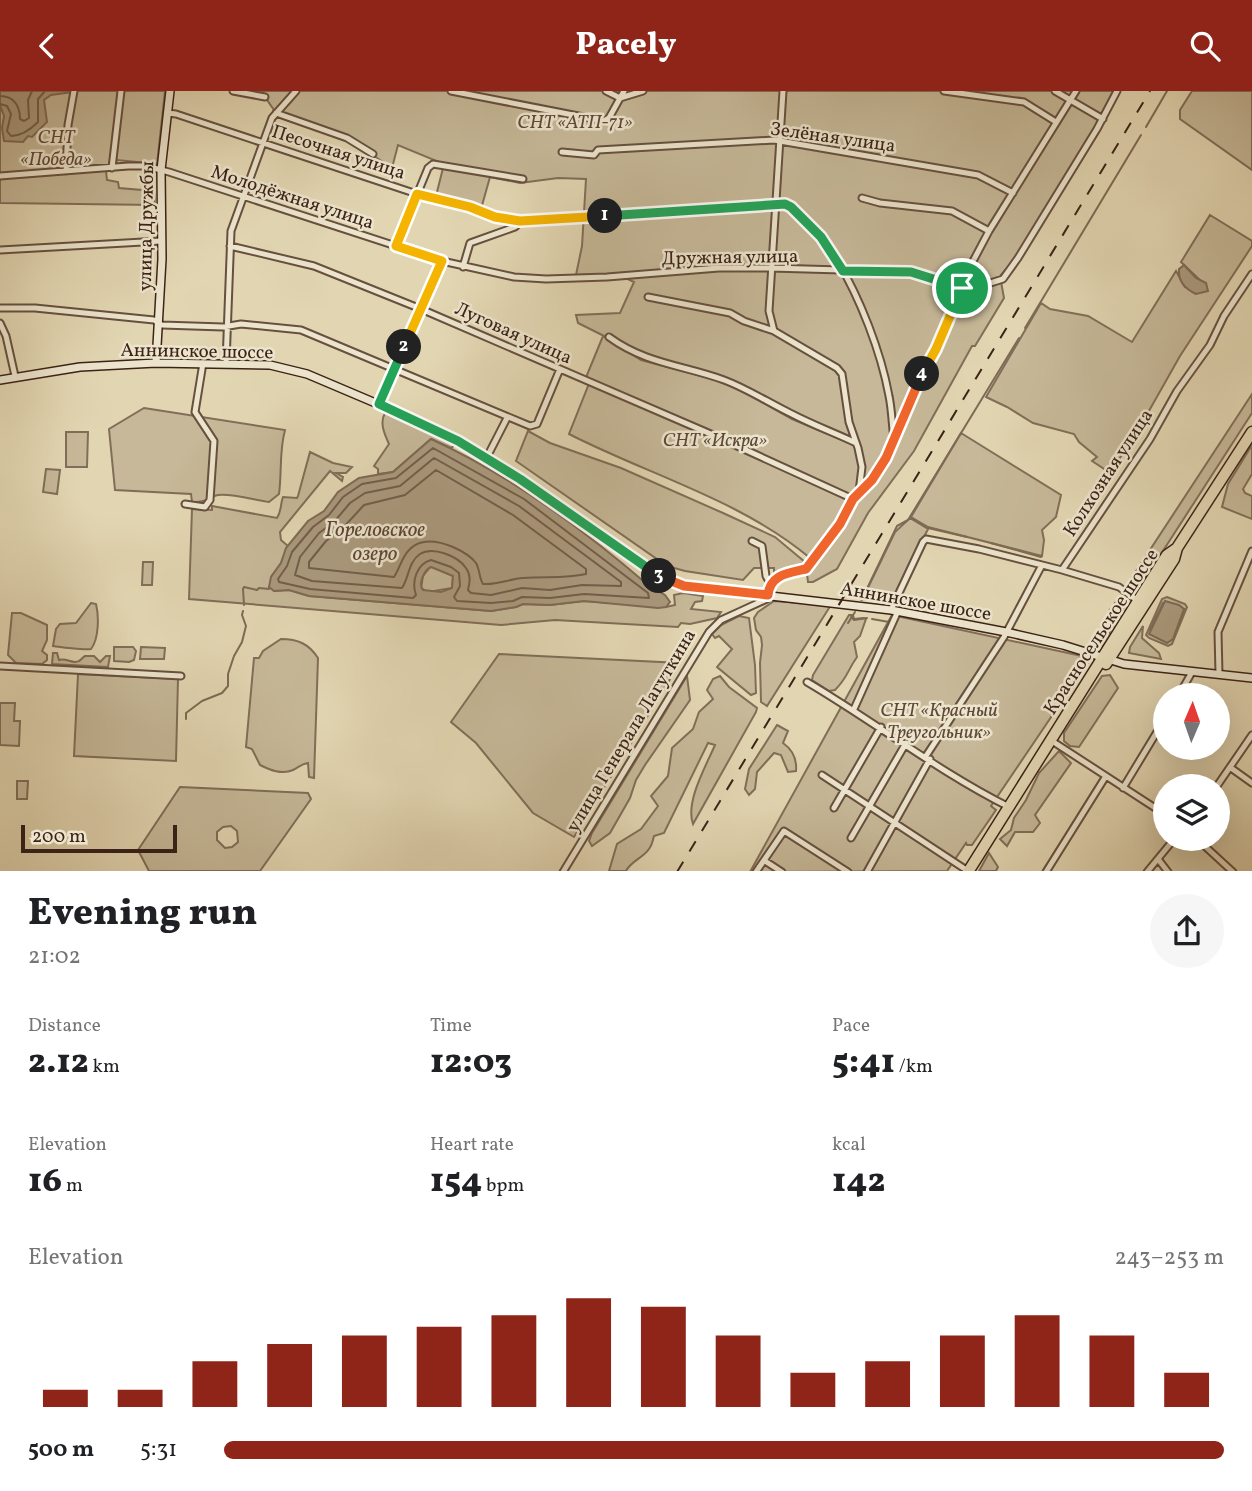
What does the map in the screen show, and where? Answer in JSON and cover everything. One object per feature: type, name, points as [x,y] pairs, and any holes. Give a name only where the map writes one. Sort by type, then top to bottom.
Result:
[{"type":"highway","name":"Красносельское шоссе","points":[[1105,658],[1174,559],[1177,548],[1252,432]]},
{"type":"highway","name":"Красносельское шоссе","points":[[968,871],[1054,738],[1063,729],[1167,555],[1177,548]]},
{"type":"main road","name":"улица Дружбы","points":[[156,363],[161,170],[170,91]]},
{"type":"main road","name":"Аннинское шоссе","points":[[0,380],[80,367],[156,363],[226,363],[286,368],[379,404],[458,441],[520,479],[651,572],[684,586],[894,611],[1006,632],[1124,664],[1252,678]]},
{"type":"street","points":[[66,171],[68,125],[74,91]]},
{"type":"street","points":[[112,168],[121,91]]},
{"type":"street","points":[[233,91],[265,96]]},
{"type":"street","points":[[226,363],[231,230],[276,113],[296,91]]},
{"type":"street","points":[[451,91],[604,121],[609,118],[624,95]]},
{"type":"street","points":[[606,91],[624,95],[643,91]]},
{"type":"street","points":[[774,331],[769,311],[783,91]]},
{"type":"street","points":[[944,91],[1024,102],[1056,122]]},
{"type":"street","points":[[1055,91],[1102,119]]},
{"type":"street","points":[[770,583],[782,574],[806,569],[840,524],[853,499],[872,480],[886,458],[910,398],[936,349],[962,288],[961,282],[1076,91]]},
{"type":"street","points":[[962,288],[978,287],[1003,279],[1117,91]]},
{"type":"street","name":"Песочная улица","points":[[167,113],[417,194],[470,207],[495,217],[520,221],[777,204]]},
{"type":"street","points":[[276,113],[347,138],[373,154]]},
{"type":"street","name":"Зелёная улица","points":[[562,152],[594,155],[598,150],[781,141],[978,175],[1013,193]]},
{"type":"street","points":[[396,246],[428,168],[433,164],[523,179]]},
{"type":"street","name":"Молодёжная улица","points":[[0,176],[146,166],[463,267],[514,277],[546,279],[622,276]]},
{"type":"street","points":[[862,198],[880,203],[952,211],[989,232]]},
{"type":"street","points":[[777,204],[791,207],[812,227],[843,271],[860,306],[879,359],[890,397],[894,439]]},
{"type":"street","points":[[463,267],[470,243],[515,227],[520,221]]},
{"type":"street","points":[[0,250],[161,241]]},
{"type":"street","name":"Луговая улица","points":[[229,246],[314,266],[421,309],[853,499]]},
{"type":"street","points":[[379,404],[442,261]]},
{"type":"street","name":"Дружная улица","points":[[622,276],[719,268],[911,272],[962,288]]},
{"type":"street","name":"Колхозная улица","points":[[1062,571],[1150,439],[1177,391],[1210,345],[1224,316],[1252,274]]},
{"type":"street","points":[[648,297],[730,313],[744,321],[774,331],[837,368],[842,374],[849,422],[862,467],[859,492]]},
{"type":"street","points":[[0,308],[60,310],[154,320],[158,323],[227,326],[241,324],[301,330],[530,426],[537,424],[560,369]]},
{"type":"street","points":[[1,327],[6,336],[15,376]]},
{"type":"street","points":[[609,337],[654,361],[745,389],[795,416],[856,443]]},
{"type":"street","points":[[185,504],[205,507],[210,500],[213,435],[197,418],[195,412],[203,363]]},
{"type":"street","points":[[486,459],[507,418]]},
{"type":"street","points":[[854,709],[926,539],[1042,565],[1119,587],[1138,601]]},
{"type":"street","points":[[752,541],[762,546],[766,576],[770,583],[768,595]]},
{"type":"street","points":[[1219,674],[1219,632],[1252,551]]},
{"type":"street","points":[[867,871],[928,758],[1006,632],[1042,565]]},
{"type":"street","points":[[746,593],[748,606]]},
{"type":"street","name":"улица Генерала Лагуткина","points":[[564,871],[699,645],[721,620],[767,599],[768,595]]},
{"type":"street","points":[[0,666],[181,675]]},
{"type":"street","points":[[1186,683],[1192,672]]},
{"type":"street","points":[[807,682],[854,709],[985,795],[1009,807]]},
{"type":"street","points":[[834,808],[881,727]]},
{"type":"street","points":[[1226,774],[1252,734]]},
{"type":"street","points":[[1054,738],[1153,807]]},
{"type":"street","points":[[1123,788],[1153,738]]},
{"type":"street","points":[[851,838],[906,743]]},
{"type":"street","points":[[1231,768],[1252,783]]},
{"type":"street","points":[[822,775],[968,871]]},
{"type":"street","points":[[1046,871],[1106,776]]},
{"type":"street","points":[[756,871],[784,831],[848,871]]},
{"type":"street","points":[[1147,871],[1164,851]]},
{"type":"street","points":[[1211,851],[1233,871]]},
{"type":"street","points":[[1158,859],[1168,871]]},
{"type":"street","points":[[765,861],[782,871]]},
{"type":"green space","name":"СНТ «Победа»","points":[[0,91],[165,91],[157,164],[117,160],[112,168],[106,171],[107,180],[118,182],[119,188],[154,191],[155,205],[0,203]]},
{"type":"green space","name":"СНТ «АТП-71»","points":[[233,91],[1117,91],[1014,260],[1000,276],[1004,298],[975,346],[972,346],[914,451],[868,513],[837,569],[808,582],[807,574],[797,568],[774,572],[774,568],[754,568],[743,580],[667,566],[516,461],[528,431],[550,443],[621,468],[775,537],[811,567],[843,522],[856,498],[884,467],[895,445],[894,441],[886,458],[859,492],[862,467],[856,443],[723,380],[654,361],[578,323],[576,315],[620,313],[634,282],[617,274],[576,275],[582,246],[586,179],[558,178],[520,183],[490,177],[481,209],[436,196],[444,164],[398,145],[392,168],[347,138],[276,113],[265,97]]},
{"type":"green space","points":[[1192,91],[1252,91],[1252,170],[1180,119],[1180,110]]},
{"type":"green space","points":[[1210,215],[1252,241],[1252,246],[1180,356],[1112,474],[1092,461],[1097,457],[1079,442],[1074,434],[1033,423],[986,397],[1041,303],[1050,309],[1088,316],[1132,342],[1176,271],[1185,287],[1202,282],[1181,262]]},
{"type":"green space","name":"СНТ «Искра»","points":[[603,336],[641,360],[728,383],[792,419],[854,445],[859,467],[855,492],[835,527],[810,558],[783,538],[725,504],[569,434],[588,386],[587,375]]},
{"type":"green space","points":[[1252,394],[1252,413],[1139,588],[1129,588],[1127,585]]},
{"type":"green space","points":[[144,408],[285,430],[279,494],[269,502],[223,495],[192,502],[191,494],[115,490],[109,429]]},
{"type":"green space","points":[[385,413],[455,445],[451,448],[431,439],[393,472],[378,474],[378,469],[374,466],[389,444],[384,433]]},
{"type":"green space","points":[[66,432],[88,432],[87,467],[66,467]]},
{"type":"green space","points":[[961,433],[1061,495],[1056,517],[1042,530],[1042,556],[928,527],[911,517]]},
{"type":"green space","points":[[1252,445],[1252,474],[1243,489],[1252,496],[1252,519],[1222,507],[1228,484]]},
{"type":"green space","points":[[310,452],[333,463],[352,467],[346,473],[336,473],[343,477],[342,481],[330,471],[280,532],[281,540],[288,546],[271,577],[274,591],[289,590],[309,596],[491,611],[523,604],[550,605],[584,601],[666,607],[675,605],[674,595],[683,593],[703,596],[702,601],[695,602],[691,609],[721,612],[717,618],[690,624],[681,623],[678,627],[555,620],[501,625],[189,599],[192,509],[212,510],[212,506],[277,518],[283,497],[297,498]]},
{"type":"green space","points":[[46,469],[60,470],[57,494],[43,492]]},
{"type":"green space","points":[[910,518],[928,529],[892,600],[862,600],[895,532]]},
{"type":"green space","points":[[143,562],[153,562],[152,585],[142,585]]},
{"type":"green space","points":[[431,566],[453,576],[452,588],[428,592],[421,588],[423,576]]},
{"type":"green space","points":[[1167,597],[1187,607],[1172,644],[1168,646],[1146,635],[1162,599]],"holes":[[[1163,603],[1184,609],[1173,639],[1150,630]]]},
{"type":"green space","points":[[1118,599],[1124,599],[1123,610],[1102,645],[1097,645],[1112,619],[1109,611]]},
{"type":"green space","points":[[774,601],[831,605],[767,706],[761,702],[762,645],[754,618]]},
{"type":"green space","points":[[91,603],[96,604],[98,621],[96,639],[91,649],[53,646],[56,629],[60,624],[76,623]]},
{"type":"green space","points":[[12,613],[21,613],[47,625],[47,640],[42,651],[47,655],[47,660],[42,664],[16,663],[8,655]]},
{"type":"green space","points":[[849,615],[853,615],[854,619],[866,619],[860,636],[854,642],[857,657],[845,678],[835,690],[829,691],[812,680],[813,675]]},
{"type":"green space","name":"СНТ «Красный Треугольник»","points":[[892,615],[1091,658],[991,806],[996,810],[972,845],[966,843],[947,871],[751,871]]},
{"type":"green space","points":[[739,616],[749,618],[756,693],[751,695],[717,667],[732,649],[719,636],[715,638],[712,634],[721,625]]},
{"type":"green space","points":[[1143,626],[1142,638],[1159,653],[1161,659],[1129,653]]},
{"type":"green space","points":[[281,639],[303,643],[318,658],[314,778],[309,777],[308,763],[285,772],[276,771],[260,765],[252,749],[246,747],[254,658],[259,658],[263,651]]},
{"type":"green space","points":[[114,647],[133,647],[136,651],[134,660],[114,661]]},
{"type":"green space","points":[[141,647],[165,648],[164,659],[140,659]]},
{"type":"green space","points":[[53,653],[57,653],[59,660],[74,662],[85,656],[94,656],[100,662],[110,656],[108,667],[52,664]]},
{"type":"green space","points":[[499,654],[680,663],[574,837],[533,813],[476,743],[451,722]]},
{"type":"green space","points":[[78,674],[178,679],[176,761],[74,756]]},
{"type":"green space","points":[[1110,675],[1118,688],[1079,747],[1070,746],[1064,741],[1064,733],[1102,676]]},
{"type":"green space","points":[[687,676],[690,700],[645,765],[610,833],[592,846],[589,841],[592,833]]},
{"type":"green space","points":[[720,676],[729,687],[757,708],[693,824],[691,815],[694,795],[715,745],[708,743],[664,833],[654,836],[649,849],[626,871],[609,871],[617,844],[641,829],[658,806],[651,796],[668,776],[672,748],[693,729],[699,712],[713,699],[707,690],[713,679]]},
{"type":"green space","points":[[0,703],[15,703],[14,721],[20,721],[19,746],[0,745]]},
{"type":"green space","points":[[777,725],[788,731],[783,743],[794,755],[796,771],[788,772],[781,755],[774,753],[757,772],[755,789],[749,795],[745,789],[749,769]]},
{"type":"green space","points":[[1059,751],[1071,763],[1035,815],[1040,823],[1033,832],[1015,832],[1007,846],[1000,839],[1011,830],[1014,818],[1039,773]]},
{"type":"green space","points":[[17,781],[28,781],[27,799],[17,799]]},
{"type":"green space","points":[[180,787],[308,793],[311,799],[260,871],[149,871],[138,850]],"holes":[[[231,826],[237,831],[238,842],[232,847],[225,848],[217,840],[217,832],[223,827]]]},
{"type":"green space","points":[[989,853],[998,867],[996,871],[979,871]]},
{"type":"water","points":[[0,91],[73,92],[51,95],[44,100],[47,122],[23,142],[4,141]]},
{"type":"water","points":[[1184,265],[1196,278],[1206,283],[1208,291],[1196,294],[1186,287],[1179,273],[1179,269]]},
{"type":"water","name":"Гореловское озеро","points":[[431,439],[489,469],[545,505],[648,585],[665,595],[670,602],[666,607],[658,608],[584,601],[550,605],[523,604],[491,611],[309,596],[289,590],[274,591],[269,587],[271,577],[281,563],[286,548],[308,521],[324,511],[338,492],[359,478],[393,472]],"holes":[[[431,567],[453,576],[452,588],[441,592],[423,590],[422,577]]]},
{"type":"water","points":[[1165,601],[1184,609],[1173,639],[1167,643],[1149,634]]},
{"type":"waterway","points":[[1146,127],[1167,91]]},
{"type":"waterway","points":[[1025,328],[1141,135]]},
{"type":"waterway","points":[[863,597],[897,526],[908,520],[1019,338]]},
{"type":"waterway","points":[[910,517],[928,528],[967,537]]},
{"type":"waterway","points":[[991,543],[1041,557]]},
{"type":"waterway","points":[[244,605],[244,587],[257,590],[269,587]]},
{"type":"waterway","points":[[186,719],[186,713],[202,701],[222,693],[228,686],[228,674],[246,626],[243,611]]},
{"type":"waterway","points":[[848,623],[855,612]]},
{"type":"waterway","points":[[851,617],[854,620],[867,618]]},
{"type":"waterway","points":[[872,619],[889,622]]},
{"type":"railway","points":[[678,871],[1150,91]]},
{"type":"route","points":[[417,194],[470,207],[495,217],[520,221],[785,204],[821,237],[843,271],[911,272],[962,288],[936,349],[910,398],[886,458],[872,480],[857,493],[840,524],[806,569],[782,574],[774,579],[768,588],[768,595],[684,586],[667,580],[651,572],[520,479],[458,441],[379,404],[442,261],[396,246],[417,194]]}]
